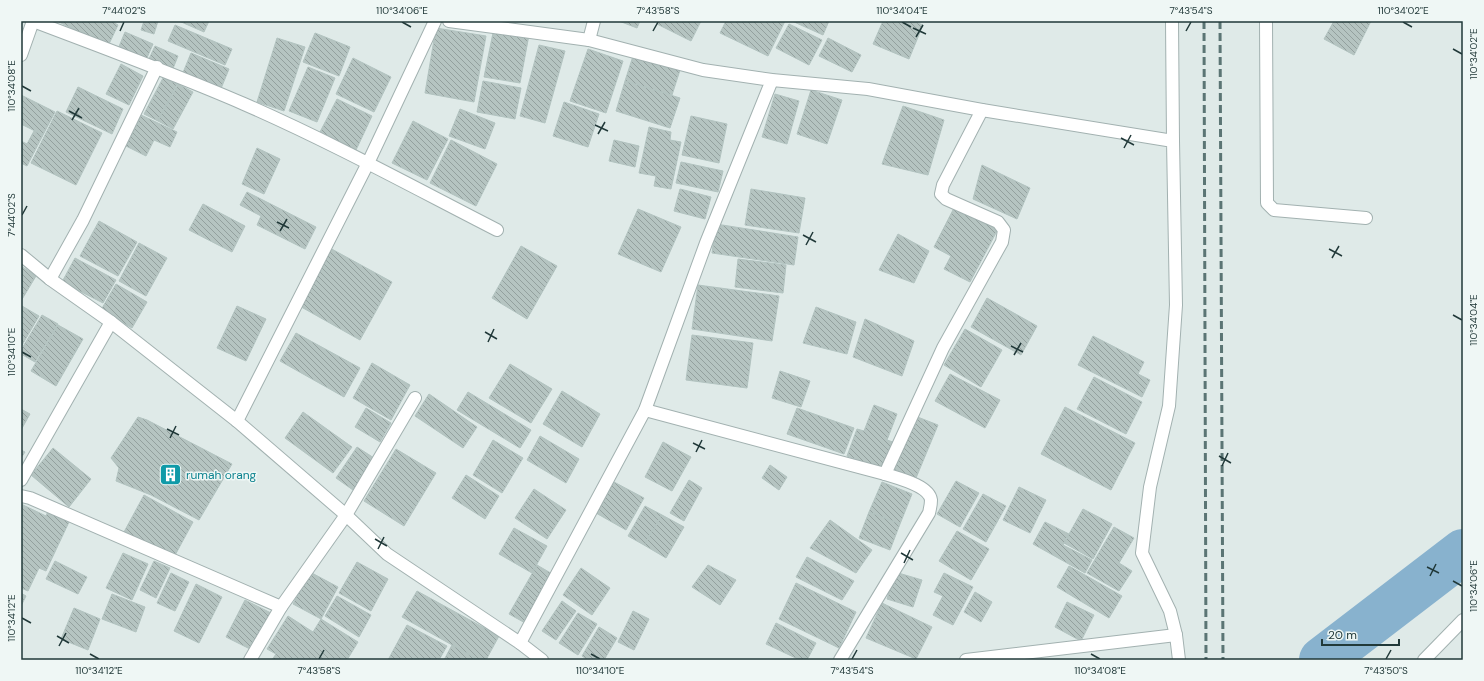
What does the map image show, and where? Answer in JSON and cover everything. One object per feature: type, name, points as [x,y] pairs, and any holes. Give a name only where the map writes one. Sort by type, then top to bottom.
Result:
[{"type":"street","points":[[21,55],[33,21],[157,67],[246,105],[368,163],[497,230]]},
{"type":"street","points":[[237,421],[368,163],[435,21]]},
{"type":"street","points":[[449,21],[589,40],[703,70],[772,80],[868,89],[982,110],[1173,141]]},
{"type":"street","points":[[589,40],[594,21]]},
{"type":"street","points":[[1172,21],[1176,305],[1169,406],[1150,487],[1142,554],[1170,611],[1176,635],[1179,660]]},
{"type":"street","points":[[1266,21],[1265,105],[1267,203],[1274,210],[1366,218]]},
{"type":"street","points":[[50,279],[83,220],[157,67]]},
{"type":"street","points":[[520,643],[645,410],[706,243],[772,80]]},
{"type":"street","points":[[885,474],[943,348],[1002,242],[1004,230],[998,222],[946,199],[941,194],[943,185],[982,110]]},
{"type":"street","points":[[21,255],[50,279],[111,322],[237,421],[346,515],[386,554],[520,643],[542,660]]},
{"type":"street","points":[[21,480],[111,322]]},
{"type":"street","points":[[250,660],[281,607],[346,515],[415,398]]},
{"type":"street","points":[[645,410],[885,474],[918,485],[926,491],[931,499],[930,513],[840,660]]},
{"type":"street","points":[[21,496],[30,498],[281,607]]},
{"type":"street","points":[[1424,660],[1463,620]]},
{"type":"street","points":[[966,660],[1176,635]]},
{"type":"building","points":[[59,21],[113,21],[118,25],[108,46]]},
{"type":"building","points":[[144,21],[158,21],[154,34],[141,30]]},
{"type":"building","points":[[179,21],[209,21],[204,32]]},
{"type":"building","points":[[619,21],[640,21],[637,28]]},
{"type":"building","points":[[659,21],[701,21],[691,41],[657,24]]},
{"type":"building","points":[[726,21],[785,21],[768,56],[720,33]]},
{"type":"building","points":[[792,21],[829,21],[823,35]]},
{"type":"building","points":[[883,21],[913,21],[923,25],[909,59],[873,44]]},
{"type":"building","points":[[1334,21],[1371,21],[1354,55],[1324,39]]},
{"type":"building","points":[[789,24],[822,40],[809,65],[776,48]]},
{"type":"building","points":[[175,25],[232,49],[225,65],[168,41]]},
{"type":"building","points":[[436,28],[486,36],[474,102],[425,93]]},
{"type":"building","points":[[494,28],[529,35],[520,83],[484,77]]},
{"type":"building","points":[[125,32],[153,44],[146,60],[118,49]]},
{"type":"building","points":[[315,33],[350,47],[339,76],[303,62]]},
{"type":"building","points":[[277,38],[305,47],[284,111],[257,102]]},
{"type":"building","points":[[828,38],[861,55],[852,72],[819,56]]},
{"type":"building","points":[[539,45],[565,51],[545,123],[520,116]]},
{"type":"building","points":[[155,46],[178,56],[172,71],[148,61]]},
{"type":"building","points":[[588,49],[623,61],[606,113],[570,101]]},
{"type":"building","points":[[191,53],[229,69],[220,91],[182,75]]},
{"type":"building","points":[[634,53],[681,67],[672,95],[625,81]]},
{"type":"building","points":[[353,58],[391,77],[374,112],[336,94]]},
{"type":"building","points":[[121,64],[143,76],[129,105],[106,94]]},
{"type":"building","points":[[308,67],[335,78],[317,122],[289,111]]},
{"type":"building","points":[[163,78],[177,84],[158,121],[144,114]]},
{"type":"building","points":[[483,81],[521,88],[515,119],[477,112]]},
{"type":"building","points":[[625,81],[680,98],[670,128],[616,111]]},
{"type":"building","points":[[178,84],[193,92],[173,129],[158,121]]},
{"type":"building","points":[[78,87],[123,109],[112,134],[66,112]]},
{"type":"building","points":[[811,90],[842,100],[827,144],[797,134]]},
{"type":"building","points":[[775,94],[799,101],[787,144],[762,137]]},
{"type":"building","points":[[21,95],[55,112],[43,135],[21,124]]},
{"type":"building","points":[[337,99],[372,116],[356,150],[320,132]]},
{"type":"building","points":[[564,102],[599,114],[588,147],[553,136]]},
{"type":"building","points":[[903,106],[944,120],[928,175],[882,164]]},
{"type":"building","points":[[460,109],[495,123],[485,149],[449,136]]},
{"type":"building","points":[[57,111],[102,133],[76,185],[31,163]]},
{"type":"building","points":[[141,115],[177,132],[170,147],[154,140],[146,156],[126,146]]},
{"type":"building","points":[[691,116],[727,124],[719,163],[682,155]]},
{"type":"building","points":[[413,121],[448,139],[427,180],[392,163]]},
{"type":"building","points":[[649,127],[671,132],[670,140],[681,142],[671,189],[654,186],[656,176],[639,173]]},
{"type":"building","points":[[34,131],[43,135],[27,166],[21,163],[21,141],[27,144]]},
{"type":"building","points":[[451,140],[497,164],[476,206],[430,183]]},
{"type":"building","points":[[614,140],[639,146],[635,167],[609,161]]},
{"type":"building","points":[[257,148],[280,159],[264,194],[242,184]]},
{"type":"building","points":[[681,162],[723,171],[718,192],[676,183]]},
{"type":"building","points":[[982,165],[1030,188],[1017,219],[973,199]]},
{"type":"building","points":[[680,189],[711,197],[705,219],[674,211]]},
{"type":"building","points":[[751,189],[805,198],[799,233],[745,225]]},
{"type":"building","points":[[247,192],[316,227],[305,249],[257,225],[261,216],[240,205]]},
{"type":"building","points":[[203,204],[245,226],[232,252],[189,230]]},
{"type":"building","points":[[955,206],[998,229],[970,282],[944,269],[951,256],[934,247]]},
{"type":"building","points":[[638,209],[681,227],[661,272],[618,254]]},
{"type":"building","points":[[99,221],[137,242],[118,276],[80,256]]},
{"type":"building","points":[[716,224],[798,237],[794,265],[712,253]]},
{"type":"building","points":[[898,234],[929,251],[914,283],[879,270]]},
{"type":"building","points":[[139,243],[167,258],[146,296],[119,281]]},
{"type":"building","points":[[521,246],[557,266],[527,319],[492,298]]},
{"type":"building","points":[[328,247],[392,282],[360,340],[296,304]]},
{"type":"building","points":[[75,258],[116,280],[103,303],[62,282]]},
{"type":"building","points":[[738,259],[786,265],[783,293],[735,287]]},
{"type":"building","points":[[21,266],[36,276],[21,301]]},
{"type":"building","points":[[116,284],[147,302],[132,328],[101,310]]},
{"type":"building","points":[[698,285],[779,296],[772,341],[692,329]]},
{"type":"building","points":[[987,298],[1037,326],[1021,355],[971,327]]},
{"type":"building","points":[[22,306],[39,316],[21,347],[21,308]]},
{"type":"building","points":[[237,306],[266,319],[246,361],[217,348]]},
{"type":"building","points":[[816,307],[856,322],[847,354],[803,343]]},
{"type":"building","points":[[42,315],[58,324],[35,362],[21,354],[21,350]]},
{"type":"building","points":[[865,319],[914,341],[902,376],[853,357]]},
{"type":"building","points":[[58,325],[83,339],[56,386],[31,371]]},
{"type":"building","points":[[965,329],[1002,350],[981,387],[944,365]]},
{"type":"building","points":[[296,333],[360,368],[344,397],[280,361]]},
{"type":"building","points":[[692,335],[753,343],[747,388],[686,380]]},
{"type":"building","points":[[1093,336],[1144,362],[1138,374],[1150,380],[1142,397],[1078,365]]},
{"type":"building","points":[[372,363],[410,385],[391,420],[353,398]]},
{"type":"building","points":[[510,364],[552,389],[531,423],[489,398]]},
{"type":"building","points":[[780,371],[810,381],[801,407],[772,398]]},
{"type":"building","points":[[950,374],[1000,400],[985,428],[935,401]]},
{"type":"building","points":[[1094,377],[1142,402],[1126,434],[1077,409]]},
{"type":"building","points":[[562,391],[600,414],[582,447],[543,424]]},
{"type":"building","points":[[468,392],[531,430],[520,448],[457,410]]},
{"type":"building","points":[[429,394],[477,427],[463,448],[415,416]]},
{"type":"building","points":[[874,405],[897,414],[887,440],[893,442],[883,469],[847,456],[857,429],[864,431]]},
{"type":"building","points":[[1065,407],[1135,443],[1111,490],[1041,454]]},
{"type":"building","points":[[366,408],[391,423],[380,442],[355,427]]},
{"type":"building","points":[[797,408],[854,428],[844,454],[787,434]]},
{"type":"building","points":[[21,409],[30,414],[21,430]]},
{"type":"building","points":[[303,412],[352,447],[333,473],[285,438]]},
{"type":"building","points":[[915,416],[938,425],[916,478],[893,469]]},
{"type":"building","name":"rumah orang","points":[[138,417],[147,420],[232,464],[199,520],[151,495],[116,481],[119,468],[111,458]]},
{"type":"building","points":[[540,436],[579,459],[566,483],[527,460]]},
{"type":"building","points":[[493,440],[523,458],[502,493],[473,475]]},
{"type":"building","points":[[663,442],[691,457],[672,491],[645,477]]},
{"type":"building","points":[[357,447],[374,458],[353,490],[336,478]]},
{"type":"building","points":[[53,448],[91,479],[69,507],[31,475]]},
{"type":"building","points":[[396,449],[436,473],[404,526],[364,501]]},
{"type":"building","points":[[21,450],[25,452],[21,458]]},
{"type":"building","points":[[770,465],[787,477],[779,490],[762,478]]},
{"type":"building","points":[[466,475],[499,496],[485,519],[452,498]]},
{"type":"building","points":[[689,480],[702,488],[684,521],[670,513]]},
{"type":"building","points":[[956,481],[979,493],[960,527],[937,514]]},
{"type":"building","points":[[614,482],[644,498],[626,530],[596,513]]},
{"type":"building","points":[[882,482],[912,494],[900,524],[869,512]]},
{"type":"building","points":[[1019,487],[1046,500],[1030,533],[1003,520]]},
{"type":"building","points":[[534,489],[566,510],[547,539],[515,518]]},
{"type":"building","points":[[983,494],[1006,506],[986,542],[963,529]]},
{"type":"building","points":[[144,495],[193,522],[173,559],[124,532]]},
{"type":"building","points":[[21,504],[46,516],[48,511],[69,522],[46,571],[39,568],[28,591],[21,588]]},
{"type":"building","points":[[645,506],[662,515],[644,545],[628,536]]},
{"type":"building","points":[[1083,509],[1112,524],[1093,559],[1064,543]]},
{"type":"building","points":[[869,512],[900,524],[890,550],[859,538]]},
{"type":"building","points":[[662,515],[684,527],[666,558],[644,545]]},
{"type":"building","points":[[830,520],[872,550],[856,573],[810,548]]},
{"type":"building","points":[[1045,522],[1069,534],[1063,545],[1092,560],[1085,573],[1033,544]]},
{"type":"building","points":[[1114,527],[1134,538],[1119,563],[1132,571],[1119,591],[1087,573]]},
{"type":"building","points":[[514,528],[547,546],[532,573],[499,554]]},
{"type":"building","points":[[957,531],[989,549],[971,580],[939,561]]},
{"type":"building","points":[[123,553],[148,564],[132,600],[106,588]]},
{"type":"building","points":[[807,557],[854,581],[842,600],[796,577]]},
{"type":"building","points":[[55,561],[87,577],[78,594],[46,579]]},
{"type":"building","points":[[154,561],[170,568],[156,598],[140,590]]},
{"type":"building","points":[[357,562],[388,579],[371,611],[339,593]]},
{"type":"building","points":[[537,565],[554,575],[527,624],[509,614]]},
{"type":"building","points":[[708,565],[736,580],[720,605],[692,587]]},
{"type":"building","points":[[1069,566],[1122,596],[1109,618],[1057,587]]},
{"type":"building","points":[[581,568],[610,588],[592,615],[563,595]]},
{"type":"building","points":[[310,572],[338,587],[321,619],[293,604]]},
{"type":"building","points":[[895,572],[922,580],[913,607],[887,599]]},
{"type":"building","points":[[171,573],[189,582],[175,611],[157,603]]},
{"type":"building","points":[[944,573],[973,587],[953,625],[933,615],[943,596],[934,592]]},
{"type":"building","points":[[796,583],[856,612],[839,648],[779,619]]},
{"type":"building","points":[[196,584],[222,597],[199,643],[174,631]]},
{"type":"building","points":[[417,591],[499,636],[486,660],[479,660],[402,617]]},
{"type":"building","points":[[975,592],[992,602],[981,622],[964,612]]},
{"type":"building","points":[[21,593],[26,596],[21,606]]},
{"type":"building","points":[[112,594],[145,607],[136,632],[102,619]]},
{"type":"building","points":[[337,596],[371,615],[359,637],[325,616]]},
{"type":"building","points":[[245,600],[271,613],[252,650],[226,637]]},
{"type":"building","points":[[562,601],[576,611],[556,640],[542,631]]},
{"type":"building","points":[[1067,602],[1094,615],[1081,641],[1055,627]]},
{"type":"building","points":[[882,603],[932,627],[916,659],[866,638]]},
{"type":"building","points":[[74,608],[100,619],[88,650],[61,639]]},
{"type":"building","points":[[633,611],[649,619],[634,650],[618,642]]},
{"type":"building","points":[[578,613],[597,624],[578,655],[559,643]]},
{"type":"building","points":[[288,616],[313,632],[321,619],[358,642],[347,660],[272,660],[276,654],[267,649]]},
{"type":"building","points":[[776,623],[816,643],[807,660],[800,660],[766,644]]},
{"type":"building","points":[[407,625],[447,646],[439,660],[388,660]]},
{"type":"building","points":[[599,627],[617,638],[604,660],[588,660],[582,656]]},
{"type":"building","points":[[452,645],[475,658],[474,660],[444,660]]},
{"type":"waterway","points":[[1322,660],[1463,552]]},
{"type":"railway","points":[[1204,21],[1206,660]]},
{"type":"railway","points":[[1220,21],[1223,660]]},
{"type":"place","name":"rumah orang","points":[[171,475]]}]
